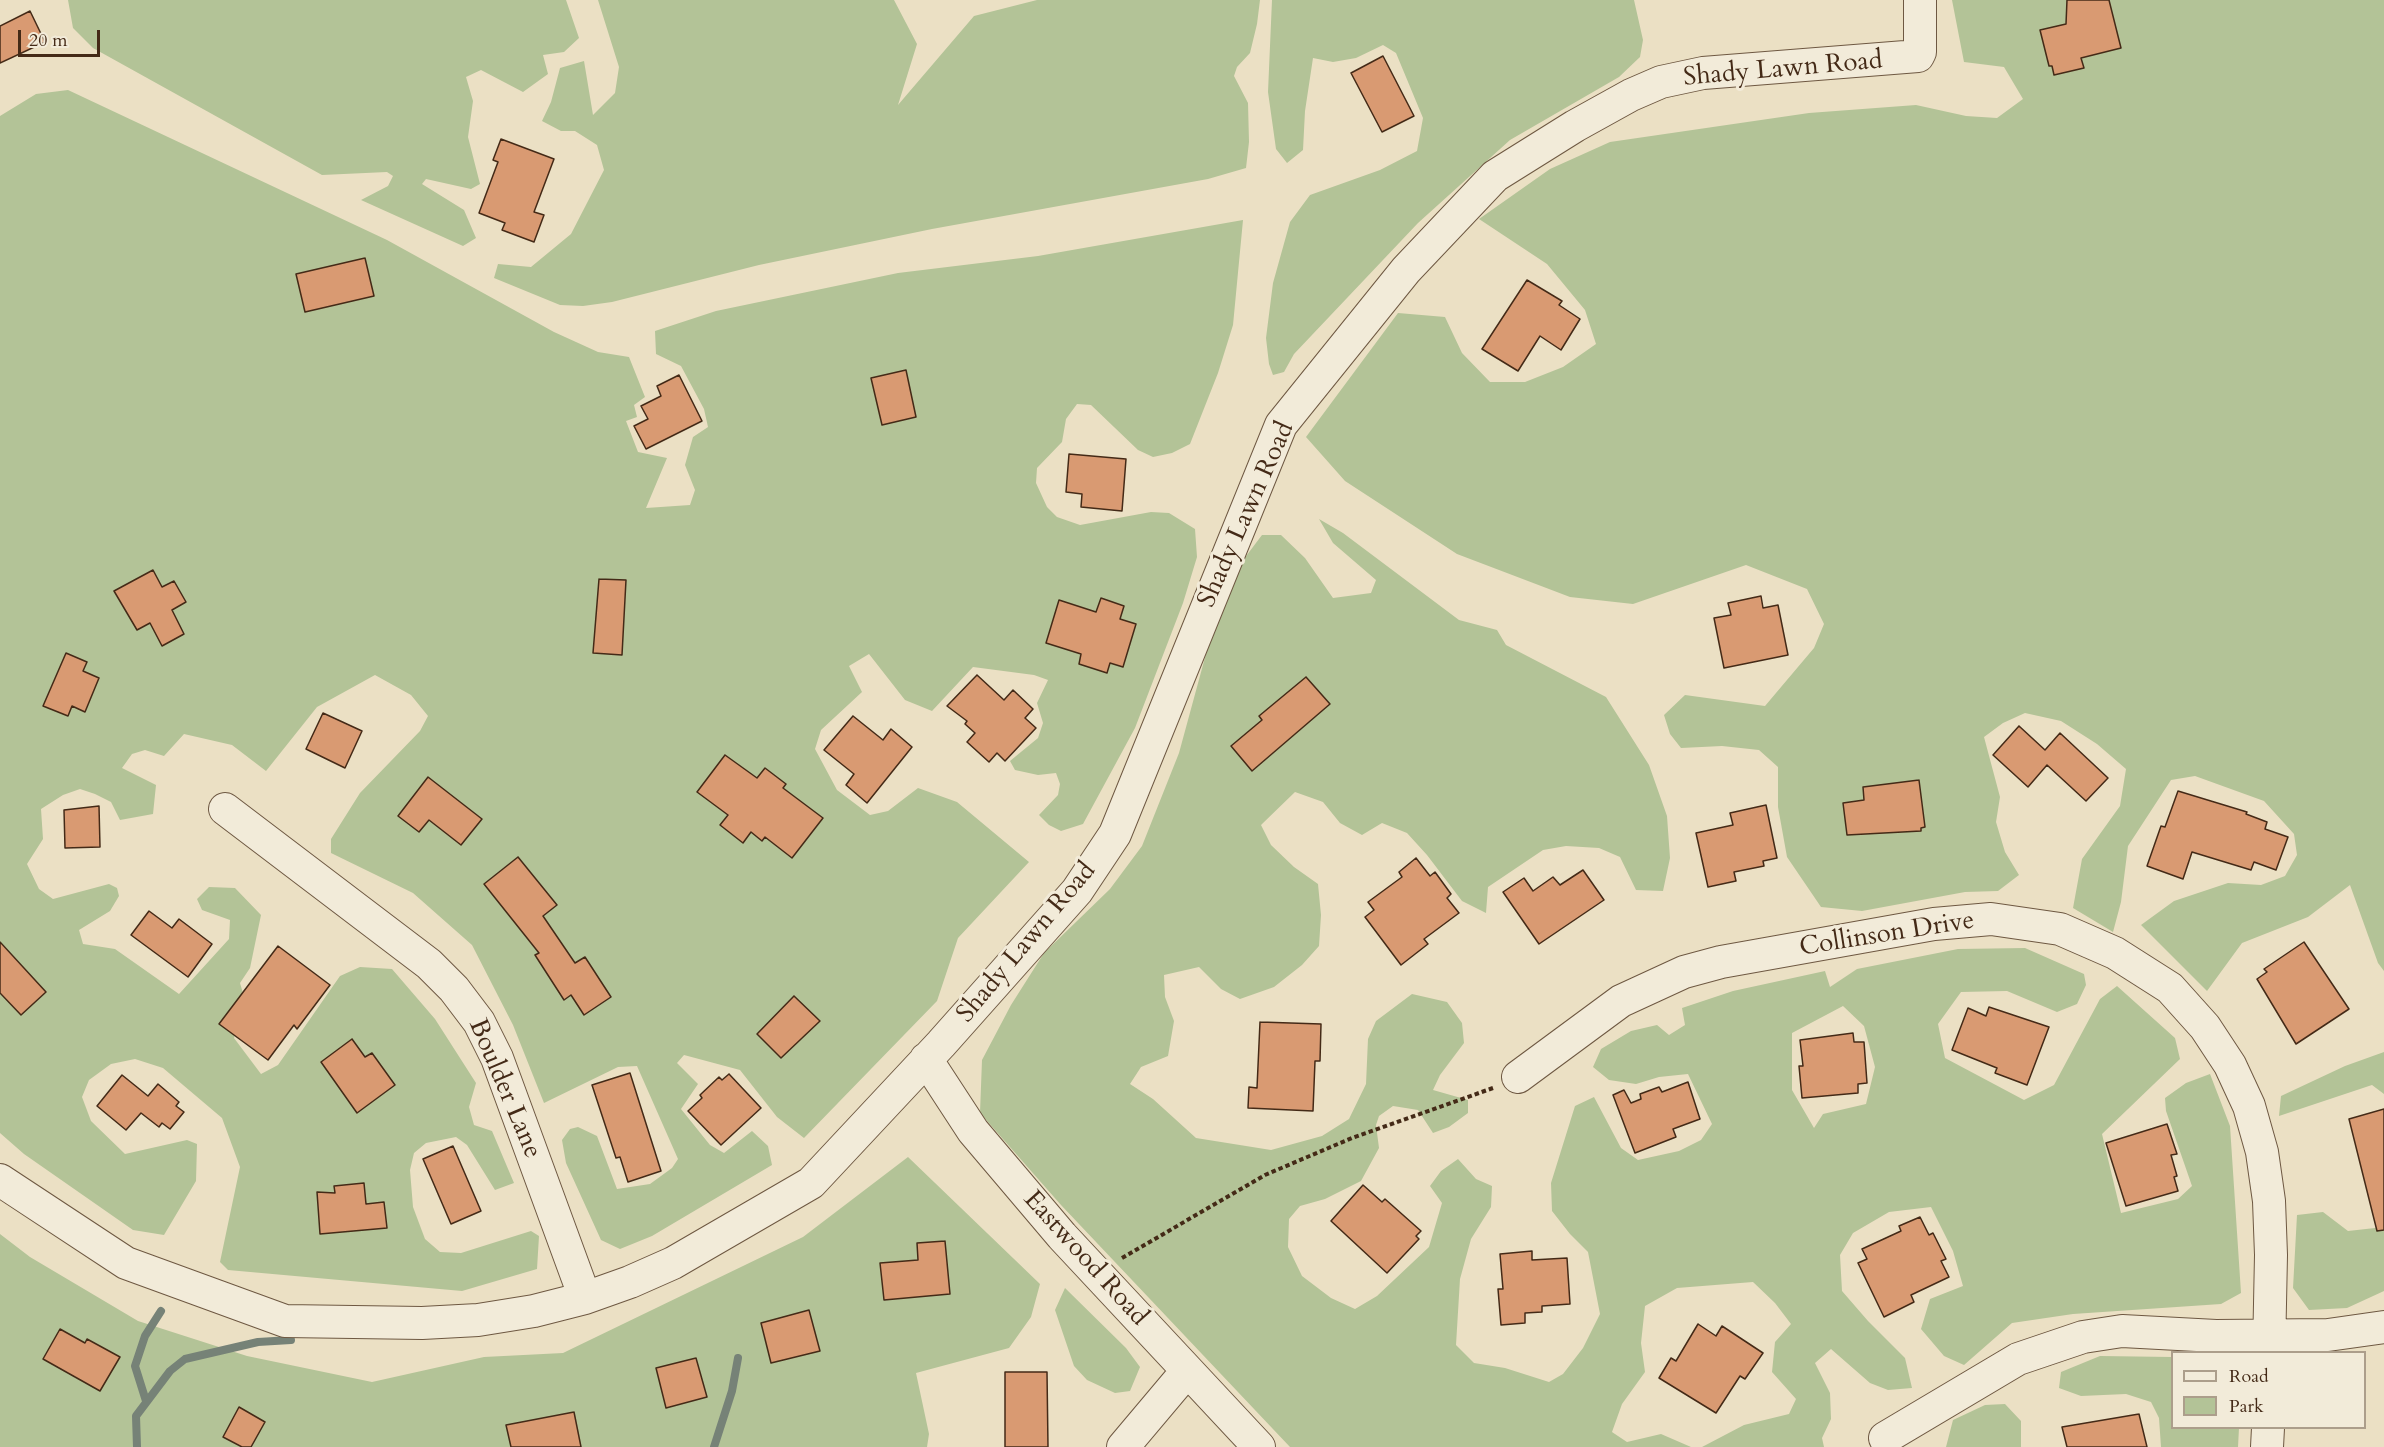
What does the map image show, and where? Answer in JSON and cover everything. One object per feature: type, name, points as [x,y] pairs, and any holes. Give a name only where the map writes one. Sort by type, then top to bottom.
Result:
[{"type":"street","name":"Shady Lawn Road","points":[[0,1180],[126,1263],[285,1320],[422,1323],[478,1320],[534,1311],[585,1298],[673,1263],[811,1183],[1077,891],[1115,834],[1281,425],[1406,270],[1496,176],[1631,94],[1661,82],[1703,72],[1918,56],[1920,52],[1920,0]]},
{"type":"street","name":"Boulder Lane","points":[[225,809],[429,964],[454,989],[479,1022],[497,1058],[585,1298]]},
{"type":"street","name":"Collinson Drive","points":[[1518,1077],[1621,1001],[1684,972],[1721,963],[1934,924],[1990,919],[2060,930],[2115,953],[2170,988],[2205,1027],[2230,1065],[2249,1107],[2262,1152],[2269,1201],[2271,1255],[2269,1344]]},
{"type":"street","name":"Eastwood Road","points":[[926,1059],[973,1131],[1095,1272],[1259,1447]]},
{"type":"street","points":[[1885,1438],[2018,1359],[2083,1337],[2122,1331],[2269,1344],[2384,1327]]},
{"type":"street","points":[[1123,1447],[1187,1371]]},
{"type":"street","points":[[2267,1447],[2268,1429]]},
{"type":"path","points":[[1095,1272],[1265,1175],[1352,1138],[1476,1095],[1518,1077]]},
{"type":"green space","points":[[68,0],[566,0],[579,38],[564,52],[543,55],[548,74],[523,92],[481,70],[466,77],[473,101],[468,137],[480,184],[471,189],[426,179],[422,184],[464,210],[476,238],[463,246],[361,200],[388,186],[393,176],[387,172],[322,175],[93,48],[73,28]]},
{"type":"green space","points":[[598,0],[894,0],[917,44],[898,105],[974,16],[1037,0],[1260,0],[1250,53],[1237,67],[1234,76],[1248,103],[1249,142],[1246,168],[1208,179],[932,229],[759,265],[612,302],[583,306],[560,305],[494,278],[498,264],[531,267],[571,234],[604,170],[597,145],[575,131],[561,131],[542,121],[551,102],[560,68],[584,61],[593,115],[615,93],[619,67]]},
{"type":"green space","points":[[1272,0],[1634,0],[1643,40],[1640,57],[1619,77],[1510,140],[1418,223],[1294,354],[1284,372],[1273,375],[1269,364],[1266,338],[1273,283],[1290,222],[1310,195],[1380,170],[1417,151],[1423,118],[1396,53],[1383,45],[1356,58],[1333,62],[1313,58],[1305,111],[1303,150],[1287,163],[1276,149],[1268,92]]},
{"type":"green space","points":[[1952,0],[2384,0],[2384,971],[2378,963],[2350,885],[2308,917],[2242,943],[2207,991],[2141,925],[2174,901],[2228,883],[2261,885],[2285,876],[2297,855],[2294,834],[2264,801],[2195,776],[2171,780],[2128,846],[2121,902],[2113,932],[2073,908],[2082,859],[2120,806],[2126,769],[2097,744],[2061,721],[2025,713],[2003,723],[1984,737],[2000,797],[1996,822],[2005,852],[2019,875],[1998,891],[1965,892],[1862,911],[1821,907],[1787,857],[1778,807],[1778,767],[1759,750],[1722,746],[1681,748],[1670,734],[1664,715],[1685,695],[1765,706],[1814,648],[1824,624],[1807,589],[1746,565],[1633,604],[1570,597],[1457,554],[1345,481],[1306,437],[1398,313],[1445,317],[1462,353],[1490,382],[1525,382],[1563,367],[1596,344],[1585,310],[1547,264],[1479,219],[1550,169],[1610,142],[1809,113],[1916,105],[1966,116],[1997,118],[2023,99],[2004,67],[1964,62]]},
{"type":"green space","points":[[68,90],[387,240],[554,332],[598,352],[629,357],[645,397],[634,405],[637,417],[626,421],[638,452],[667,458],[646,508],[690,505],[695,490],[685,465],[693,437],[708,427],[704,409],[681,366],[656,354],[655,331],[716,311],[898,273],[1038,256],[1243,220],[1233,325],[1218,373],[1190,444],[1172,453],[1153,457],[1138,450],[1091,405],[1077,404],[1066,419],[1062,442],[1037,468],[1036,483],[1047,507],[1057,517],[1080,525],[1151,512],[1169,513],[1195,529],[1197,557],[1183,603],[1135,728],[1083,824],[1061,831],[1049,825],[1039,815],[1058,795],[1060,784],[1056,773],[1038,775],[1015,770],[1010,761],[1038,738],[1043,723],[1037,703],[1048,680],[1034,675],[973,667],[932,711],[905,700],[869,654],[849,666],[862,692],[821,730],[815,749],[837,790],[870,815],[888,811],[918,788],[957,802],[1029,862],[958,938],[937,1001],[804,1138],[777,1117],[740,1070],[684,1055],[677,1063],[698,1084],[681,1109],[710,1145],[724,1153],[752,1131],[768,1146],[772,1165],[652,1236],[620,1249],[601,1240],[566,1163],[562,1140],[570,1129],[578,1127],[597,1136],[617,1189],[650,1184],[672,1168],[678,1159],[637,1066],[618,1067],[544,1103],[513,1025],[472,945],[413,893],[331,853],[331,839],[360,793],[420,731],[428,716],[411,695],[375,675],[317,707],[266,771],[232,745],[184,734],[164,756],[145,750],[132,754],[122,768],[156,785],[153,814],[120,820],[111,802],[95,794],[80,789],[63,795],[41,809],[43,839],[27,864],[39,889],[53,899],[109,884],[117,888],[119,896],[110,911],[79,930],[83,944],[115,949],[179,994],[229,939],[230,920],[202,910],[197,899],[209,887],[235,888],[261,915],[250,968],[240,983],[245,1000],[234,1038],[261,1074],[278,1065],[340,976],[360,967],[392,969],[435,1019],[476,1083],[469,1107],[474,1125],[492,1131],[514,1183],[495,1190],[467,1145],[456,1137],[426,1143],[414,1153],[410,1170],[413,1207],[425,1239],[440,1252],[461,1253],[531,1231],[539,1236],[537,1269],[462,1291],[228,1270],[220,1262],[240,1167],[222,1118],[163,1068],[135,1059],[111,1064],[89,1080],[82,1097],[91,1121],[125,1154],[187,1140],[197,1144],[196,1181],[164,1235],[133,1230],[24,1154],[0,1133],[0,116],[36,94]]},
{"type":"green space","points":[[1319,519],[1343,533],[1459,620],[1497,630],[1506,645],[1606,697],[1649,765],[1667,816],[1670,858],[1663,891],[1636,890],[1620,857],[1599,848],[1566,846],[1543,850],[1488,887],[1486,913],[1462,901],[1407,833],[1382,823],[1362,835],[1340,823],[1323,802],[1295,792],[1261,825],[1271,845],[1294,867],[1318,884],[1321,915],[1319,946],[1302,965],[1274,987],[1240,999],[1221,989],[1199,967],[1164,975],[1165,997],[1174,1021],[1168,1056],[1141,1067],[1130,1084],[1153,1099],[1196,1138],[1271,1150],[1322,1136],[1349,1119],[1366,1084],[1368,1039],[1376,1021],[1412,994],[1447,1002],[1462,1023],[1464,1043],[1440,1075],[1433,1090],[1468,1100],[1468,1113],[1449,1127],[1433,1133],[1418,1110],[1393,1106],[1379,1116],[1376,1125],[1379,1148],[1361,1181],[1325,1199],[1300,1206],[1289,1219],[1288,1247],[1302,1276],[1331,1298],[1355,1309],[1377,1296],[1429,1247],[1442,1203],[1430,1186],[1441,1171],[1458,1159],[1476,1179],[1492,1186],[1491,1207],[1471,1239],[1460,1279],[1456,1345],[1474,1363],[1505,1368],[1549,1382],[1563,1374],[1583,1348],[1600,1314],[1588,1252],[1552,1211],[1551,1183],[1575,1106],[1594,1097],[1621,1148],[1638,1160],[1679,1151],[1701,1140],[1712,1124],[1688,1074],[1659,1077],[1636,1084],[1609,1080],[1593,1067],[1601,1049],[1631,1031],[1657,1025],[1669,1035],[1685,1025],[1682,1008],[1733,991],[1825,971],[1830,987],[1857,969],[1958,949],[2025,948],[2084,974],[2086,985],[2077,1004],[2057,1012],[2007,991],[1961,992],[1938,1024],[1945,1058],[2024,1100],[2054,1085],[2100,999],[2117,986],[2175,1038],[2180,1059],[2102,1134],[2121,1213],[2178,1199],[2192,1186],[2166,1111],[2165,1098],[2186,1083],[2210,1074],[2230,1126],[2241,1293],[2221,1304],[2073,1314],[2012,1323],[1964,1365],[1944,1356],[1921,1329],[1930,1299],[1963,1286],[1953,1251],[1931,1207],[1889,1212],[1853,1233],[1840,1255],[1842,1291],[1905,1358],[1912,1388],[1888,1390],[1870,1383],[1831,1349],[1815,1363],[1830,1393],[1831,1419],[1822,1438],[1824,1447],[1702,1447],[1744,1425],[1789,1414],[1796,1399],[1772,1372],[1775,1342],[1791,1324],[1775,1303],[1753,1282],[1677,1288],[1645,1306],[1641,1343],[1645,1372],[1622,1404],[1612,1432],[1627,1442],[1661,1434],[1691,1447],[1290,1447],[1061,1205],[980,1113],[982,1060],[1011,1005],[1044,953],[1110,889],[1142,846],[1179,753],[1225,584],[1262,535],[1281,535],[1305,558],[1333,598],[1371,593],[1376,580],[1333,543]],"holes":[[[1843,1006],[1864,1026],[1875,1067],[1866,1104],[1823,1114],[1814,1128],[1792,1090],[1792,1033]]]},
{"type":"green space","points":[[2384,1052],[2384,1094],[2372,1085],[2279,1116],[2281,1096],[2345,1066]]},
{"type":"green space","points":[[908,1157],[1040,1284],[1031,1317],[1009,1348],[916,1373],[929,1434],[927,1447],[0,1447],[0,1234],[30,1257],[138,1321],[247,1356],[372,1382],[484,1357],[563,1353],[803,1237]]},
{"type":"green space","points":[[2323,1212],[2348,1231],[2384,1227],[2384,1291],[2347,1308],[2309,1310],[2293,1288],[2297,1215]]},
{"type":"green space","points":[[1065,1288],[1126,1348],[1140,1367],[1130,1391],[1115,1393],[1087,1380],[1074,1366],[1055,1310]]},
{"type":"green space","points":[[2100,1356],[2171,1357],[2171,1429],[2239,1429],[2238,1447],[2161,1447],[2159,1418],[2151,1402],[2126,1394],[2081,1396],[2059,1388],[2061,1372]]},
{"type":"green space","points":[[2005,1404],[2021,1421],[2021,1447],[1946,1447],[1953,1420],[1985,1405]]},
{"type":"building","points":[[2067,0],[2109,0],[2121,48],[2081,58],[2084,68],[2054,75],[2052,66],[2049,66],[2040,30],[2066,24]]},
{"type":"building","points":[[30,11],[45,42],[0,63],[0,26]]},
{"type":"building","points":[[1383,56],[1414,116],[1382,132],[1351,73]]},
{"type":"building","points":[[501,139],[554,159],[534,212],[544,215],[534,242],[502,230],[505,223],[479,213],[498,162],[493,160]]},
{"type":"building","points":[[365,258],[374,296],[305,312],[296,274]]},
{"type":"building","points":[[1527,280],[1562,301],[1559,305],[1580,319],[1561,350],[1540,336],[1518,371],[1482,349]]},
{"type":"building","points":[[906,370],[916,417],[882,425],[871,378]]},
{"type":"building","points":[[679,375],[702,421],[646,449],[634,426],[648,419],[641,406],[661,396],[657,386]]},
{"type":"building","points":[[1069,454],[1126,459],[1122,511],[1081,507],[1082,494],[1066,492]]},
{"type":"building","points":[[153,570],[162,587],[174,581],[186,602],[172,610],[184,634],[162,646],[150,623],[137,630],[114,591]]},
{"type":"building","points":[[599,579],[626,580],[622,655],[593,653]]},
{"type":"building","points":[[1761,596],[1763,608],[1778,605],[1788,655],[1724,668],[1714,618],[1731,615],[1728,603]]},
{"type":"building","points":[[1101,598],[1124,606],[1120,619],[1136,624],[1123,667],[1110,663],[1107,673],[1079,664],[1081,654],[1046,643],[1059,600],[1096,612]]},
{"type":"building","points":[[66,653],[87,662],[83,671],[99,678],[85,712],[72,706],[68,716],[43,706]]},
{"type":"building","points":[[977,675],[1004,700],[1013,690],[1033,709],[1025,718],[1036,728],[1005,761],[997,753],[989,762],[967,742],[975,733],[965,724],[967,721],[947,706]]},
{"type":"building","points":[[1306,677],[1330,704],[1252,771],[1231,746],[1262,720],[1259,716]]},
{"type":"building","points":[[323,713],[362,731],[345,768],[306,749]]},
{"type":"building","points":[[853,716],[883,740],[891,729],[912,747],[867,803],[846,785],[854,774],[824,750]]},
{"type":"building","points":[[2019,726],[2045,750],[2060,733],[2108,778],[2086,801],[2047,765],[2028,787],[1993,755]]},
{"type":"building","points":[[725,755],[757,778],[765,768],[786,784],[783,788],[823,818],[792,858],[765,837],[762,841],[751,832],[743,843],[720,825],[728,815],[697,792]]},
{"type":"building","points":[[428,777],[482,819],[461,845],[429,820],[419,832],[398,816]]},
{"type":"building","points":[[1919,780],[1925,827],[1921,828],[1921,831],[1847,835],[1843,803],[1864,800],[1863,787]]},
{"type":"building","points":[[2178,791],[2247,812],[2246,814],[2267,822],[2265,829],[2288,837],[2276,870],[2254,862],[2251,870],[2192,852],[2183,879],[2147,866],[2161,826],[2165,827]]},
{"type":"building","points":[[1766,805],[1777,858],[1763,861],[1764,866],[1734,872],[1736,881],[1708,887],[1696,833],[1733,825],[1730,813]]},
{"type":"building","points":[[99,806],[100,847],[65,848],[64,810]]},
{"type":"building","points":[[518,857],[557,905],[543,916],[575,963],[585,957],[611,997],[584,1015],[571,995],[564,1000],[535,955],[539,953],[484,884]]},
{"type":"building","points":[[1416,858],[1430,876],[1435,872],[1451,894],[1447,898],[1459,913],[1424,939],[1428,944],[1401,965],[1365,917],[1374,910],[1368,902],[1402,877],[1399,872]]},
{"type":"building","points":[[1583,870],[1604,900],[1539,944],[1503,892],[1524,878],[1533,891],[1553,877],[1560,885]]},
{"type":"building","points":[[149,911],[172,928],[179,919],[212,944],[188,977],[131,935]]},
{"type":"building","points":[[0,942],[46,992],[21,1015],[0,993]]},
{"type":"building","points":[[2304,942],[2349,1009],[2296,1044],[2257,979],[2267,972],[2264,969]]},
{"type":"building","points":[[278,946],[330,985],[297,1029],[294,1025],[268,1060],[219,1024]]},
{"type":"building","points":[[794,996],[820,1021],[781,1058],[757,1034]]},
{"type":"building","points":[[1989,1007],[2049,1027],[2027,1085],[1995,1073],[1997,1068],[1952,1050],[1968,1008],[1986,1016]]},
{"type":"building","points":[[1260,1022],[1321,1024],[1320,1061],[1315,1061],[1313,1111],[1248,1108],[1249,1087],[1257,1088]]},
{"type":"building","points":[[1853,1033],[1854,1042],[1864,1042],[1867,1083],[1858,1084],[1858,1093],[1802,1098],[1799,1066],[1803,1066],[1800,1040]]},
{"type":"building","points":[[352,1039],[365,1057],[372,1053],[395,1085],[357,1113],[321,1062]]},
{"type":"building","points":[[630,1073],[661,1171],[628,1182],[620,1157],[616,1158],[592,1085]]},
{"type":"building","points":[[729,1074],[761,1108],[721,1145],[688,1111],[702,1098],[700,1095],[719,1077],[722,1080]]},
{"type":"building","points":[[122,1075],[148,1096],[158,1084],[179,1102],[176,1106],[184,1112],[170,1129],[162,1123],[159,1127],[141,1113],[126,1130],[97,1106]]},
{"type":"building","points":[[1688,1082],[1700,1119],[1673,1129],[1676,1137],[1635,1153],[1613,1095],[1624,1090],[1631,1103],[1641,1099],[1640,1094],[1659,1087],[1662,1092]]},
{"type":"building","points":[[2384,1109],[2384,1230],[2377,1231],[2349,1119]]},
{"type":"building","points":[[2167,1124],[2177,1154],[2171,1155],[2177,1176],[2174,1177],[2178,1191],[2126,1206],[2106,1143]]},
{"type":"building","points":[[453,1146],[481,1211],[451,1224],[423,1159]]},
{"type":"building","points":[[364,1183],[366,1204],[384,1202],[387,1228],[320,1234],[317,1192],[335,1193],[334,1186]]},
{"type":"building","points":[[1363,1185],[1382,1202],[1385,1199],[1421,1231],[1416,1236],[1419,1239],[1387,1273],[1331,1221]]},
{"type":"building","points":[[1920,1217],[1929,1235],[1933,1233],[1946,1259],[1941,1261],[1949,1277],[1911,1295],[1914,1302],[1884,1317],[1858,1263],[1867,1259],[1862,1249],[1901,1231],[1899,1226]]},
{"type":"building","points":[[945,1241],[950,1294],[884,1300],[880,1263],[918,1260],[917,1243]]},
{"type":"building","points":[[1532,1251],[1532,1260],[1567,1258],[1570,1304],[1542,1306],[1542,1312],[1525,1313],[1525,1323],[1501,1325],[1498,1289],[1503,1289],[1500,1254]]},
{"type":"building","points":[[809,1310],[820,1351],[771,1363],[761,1323]]},
{"type":"building","points":[[1698,1324],[1716,1336],[1722,1326],[1763,1353],[1745,1379],[1740,1376],[1716,1413],[1659,1378],[1671,1358],[1676,1361]]},
{"type":"building","points":[[60,1329],[85,1343],[87,1339],[120,1357],[100,1391],[43,1359]]},
{"type":"building","points":[[696,1358],[707,1397],[666,1408],[656,1368]]},
{"type":"building","points":[[1005,1372],[1047,1372],[1048,1447],[1005,1447]]},
{"type":"building","points":[[239,1407],[265,1422],[251,1447],[242,1447],[223,1437]]},
{"type":"building","points":[[574,1412],[581,1447],[511,1447],[506,1425]]},
{"type":"building","points":[[2139,1414],[2147,1447],[2067,1447],[2062,1427]]},
{"type":"waterway","points":[[146,1401],[135,1366],[145,1336],[161,1311]]},
{"type":"waterway","points":[[137,1447],[136,1416],[170,1371],[185,1359],[258,1342],[291,1340]]},
{"type":"waterway","points":[[714,1447],[732,1391],[738,1358]]}]
